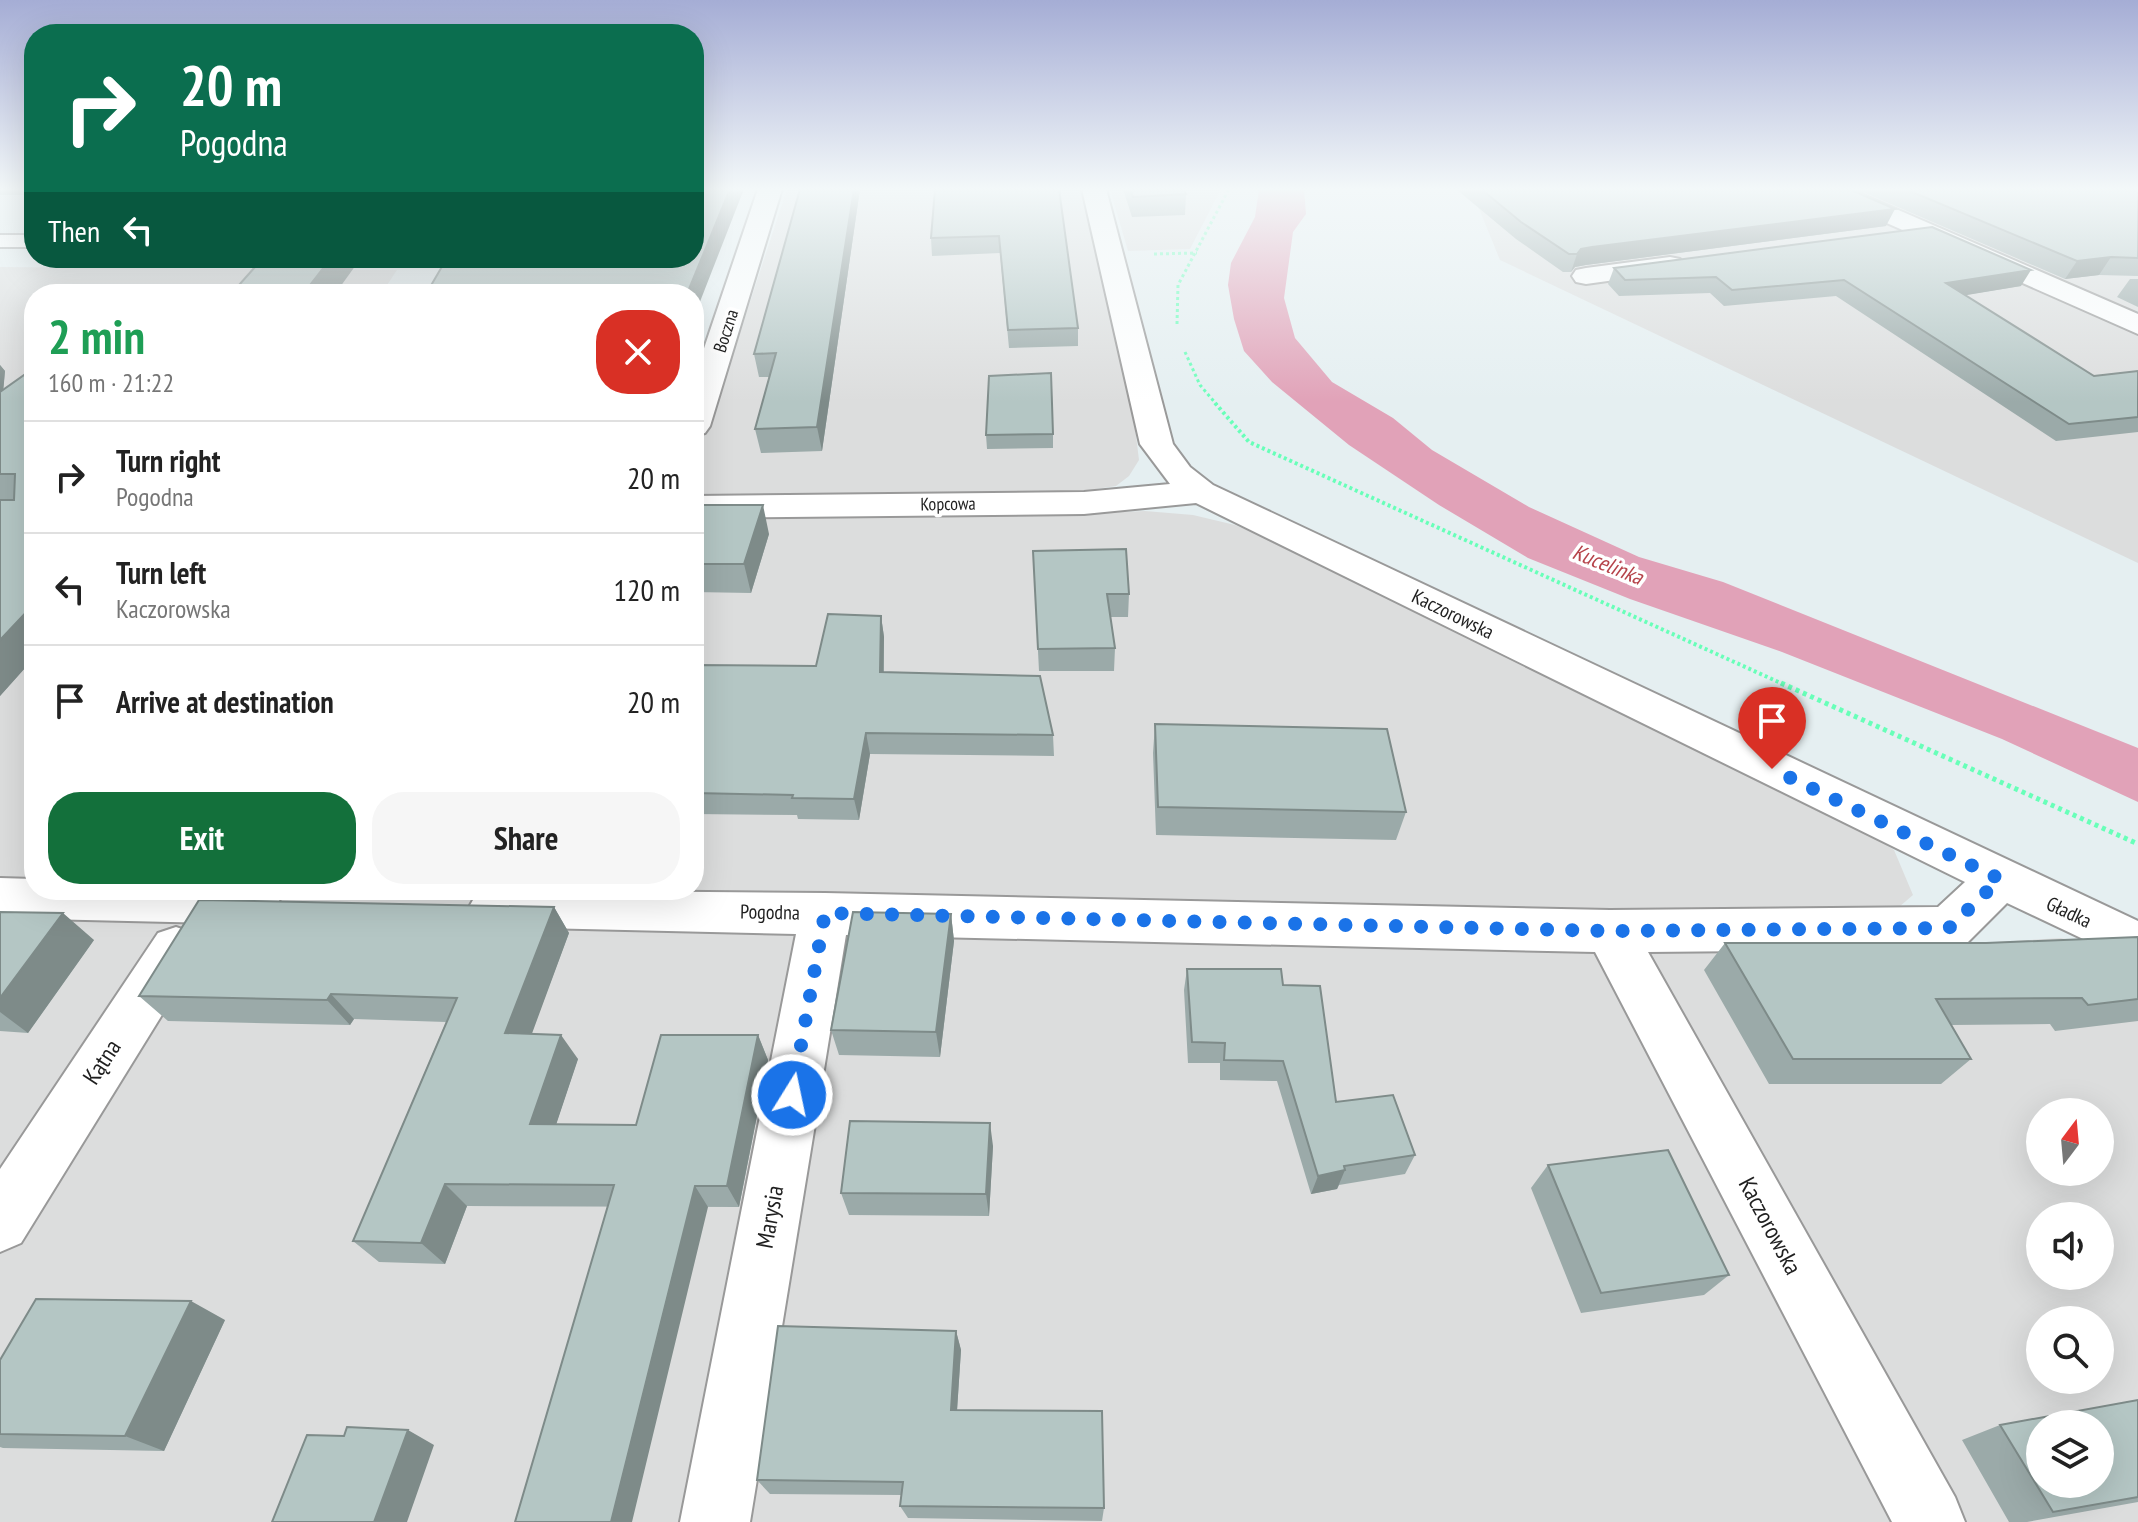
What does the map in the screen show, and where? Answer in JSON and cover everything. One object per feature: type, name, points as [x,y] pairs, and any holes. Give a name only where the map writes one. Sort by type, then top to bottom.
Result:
[{"type":"street","name":"Boczna","points":[[704,395],[747,260]]},
{"type":"street","name":"Kaczorowska","points":[[1112,260],[1157,444],[1178,474],[1201,492],[2000,879]]},
{"type":"street","points":[[1989,260],[2138,325]]},
{"type":"street","points":[[1586,276],[1694,262]]},
{"type":"street","points":[[2063,293],[2112,286]]},
{"type":"street","name":"Kopcowa","points":[[704,507],[1084,503],[1201,492]]},
{"type":"street","name":"Pogodna","points":[[443,907],[1610,931],[1949,928],[2000,879]]},
{"type":"street","name":"Gładka","points":[[2000,879],[2138,944]]},
{"type":"street","points":[[0,898],[24,899]]},
{"type":"street","points":[[82,900],[300,904]]},
{"type":"street","name":"Kątna","points":[[0,1222],[205,903]]},
{"type":"street","name":"Marysia","points":[[715,1522],[825,913]]},
{"type":"street","name":"Kaczorowska","points":[[1610,931],[1930,1522]]},
{"type":"path","points":[[1177,335],[1178,285],[1191,260]]},
{"type":"path","points":[[1183,347],[1200,385],[1249,442],[2138,844]]},
{"type":"shaded area","points":[[764,260],[1098,260],[1131,395],[1139,460],[1129,476],[1116,486],[1096,489],[1098,513],[1145,511],[1193,515],[1235,525],[1279,543],[1857,825],[1894,850],[1913,895],[1899,907],[1930,946],[2061,938],[2122,954],[2138,965],[2138,1522],[0,1522],[0,267],[397,270],[388,284],[24,284],[24,900],[704,900],[704,346],[736,345]]},
{"type":"shaded area","points":[[1500,260],[2138,260],[2138,563]]},
{"type":"water","name":"Kucelinka","points":[[1233,260],[1289,260],[1284,298],[1295,338],[1332,382],[1393,418],[1432,450],[1529,507],[1639,557],[1723,582],[2138,748],[2138,802],[2002,739],[1782,652],[1630,599],[1528,558],[1439,505],[1349,445],[1272,382],[1244,351],[1228,285]]},
{"type":"building","points":[[780,260],[843,260],[817,427],[755,429],[776,353],[754,354]]},
{"type":"building","points":[[1001,260],[1069,260],[1078,328],[1008,330]]},
{"type":"building","points":[[1676,260],[2008,260],[2031,270],[1946,283],[2094,376],[2138,371],[2138,417],[2069,424],[1844,280],[1732,290],[1716,277],[1625,280],[1614,268]]},
{"type":"building","points":[[254,268],[323,268],[311,284],[240,284]]},
{"type":"building","points":[[441,268],[698,268],[691,284],[432,284]]},
{"type":"building","points":[[1051,373],[1053,434],[986,435],[989,376]]},
{"type":"building","points":[[24,375],[24,615],[0,640],[0,500],[14,500],[15,474],[0,474],[0,392]]},
{"type":"building","points":[[704,505],[763,505],[744,564],[704,564]]},
{"type":"building","points":[[1126,549],[1129,594],[1107,594],[1115,648],[1038,649],[1033,551]]},
{"type":"building","points":[[828,614],[881,616],[880,672],[1040,676],[1053,735],[866,733],[854,799],[704,793],[704,665],[816,666]]},
{"type":"building","points":[[1155,724],[1387,729],[1406,812],[1158,807]]},
{"type":"building","points":[[199,900],[554,907],[505,1033],[561,1035],[530,1124],[636,1125],[661,1035],[758,1035],[727,1186],[695,1186],[611,1522],[515,1522],[614,1185],[445,1184],[421,1243],[353,1241],[457,998],[331,994],[327,1000],[139,996]]},
{"type":"building","points":[[0,912],[63,913],[0,998]]},
{"type":"building","points":[[853,912],[951,914],[936,1032],[831,1030]]},
{"type":"building","points":[[2138,937],[2138,999],[2088,1005],[2082,998],[1936,999],[1971,1059],[1793,1059],[1725,943],[1986,943]]},
{"type":"building","points":[[1187,969],[1281,969],[1283,985],[1320,986],[1336,1102],[1393,1095],[1415,1155],[1344,1166],[1345,1170],[1318,1176],[1283,1061],[1224,1060],[1225,1043],[1192,1042]]},
{"type":"building","points":[[850,1121],[990,1123],[986,1194],[841,1193]]},
{"type":"building","points":[[1668,1150],[1729,1275],[1601,1293],[1548,1165]]},
{"type":"building","points":[[36,1299],[191,1301],[125,1436],[0,1434],[0,1360]]},
{"type":"building","points":[[778,1326],[956,1331],[951,1410],[1102,1411],[1104,1508],[900,1506],[903,1482],[757,1480]]},
{"type":"building","points":[[2138,1400],[2138,1497],[2053,1512],[2044,1498],[2114,1498],[2114,1410],[2083,1410]]},
{"type":"building","points":[[2026,1420],[2026,1468],[2000,1425]]},
{"type":"building","points":[[347,1427],[408,1430],[374,1522],[272,1522],[307,1435],[344,1436]]},
{"type":"route","points":[[792,1095],[825,913],[1610,931],[1949,928],[2000,879],[1772,769]]}]
